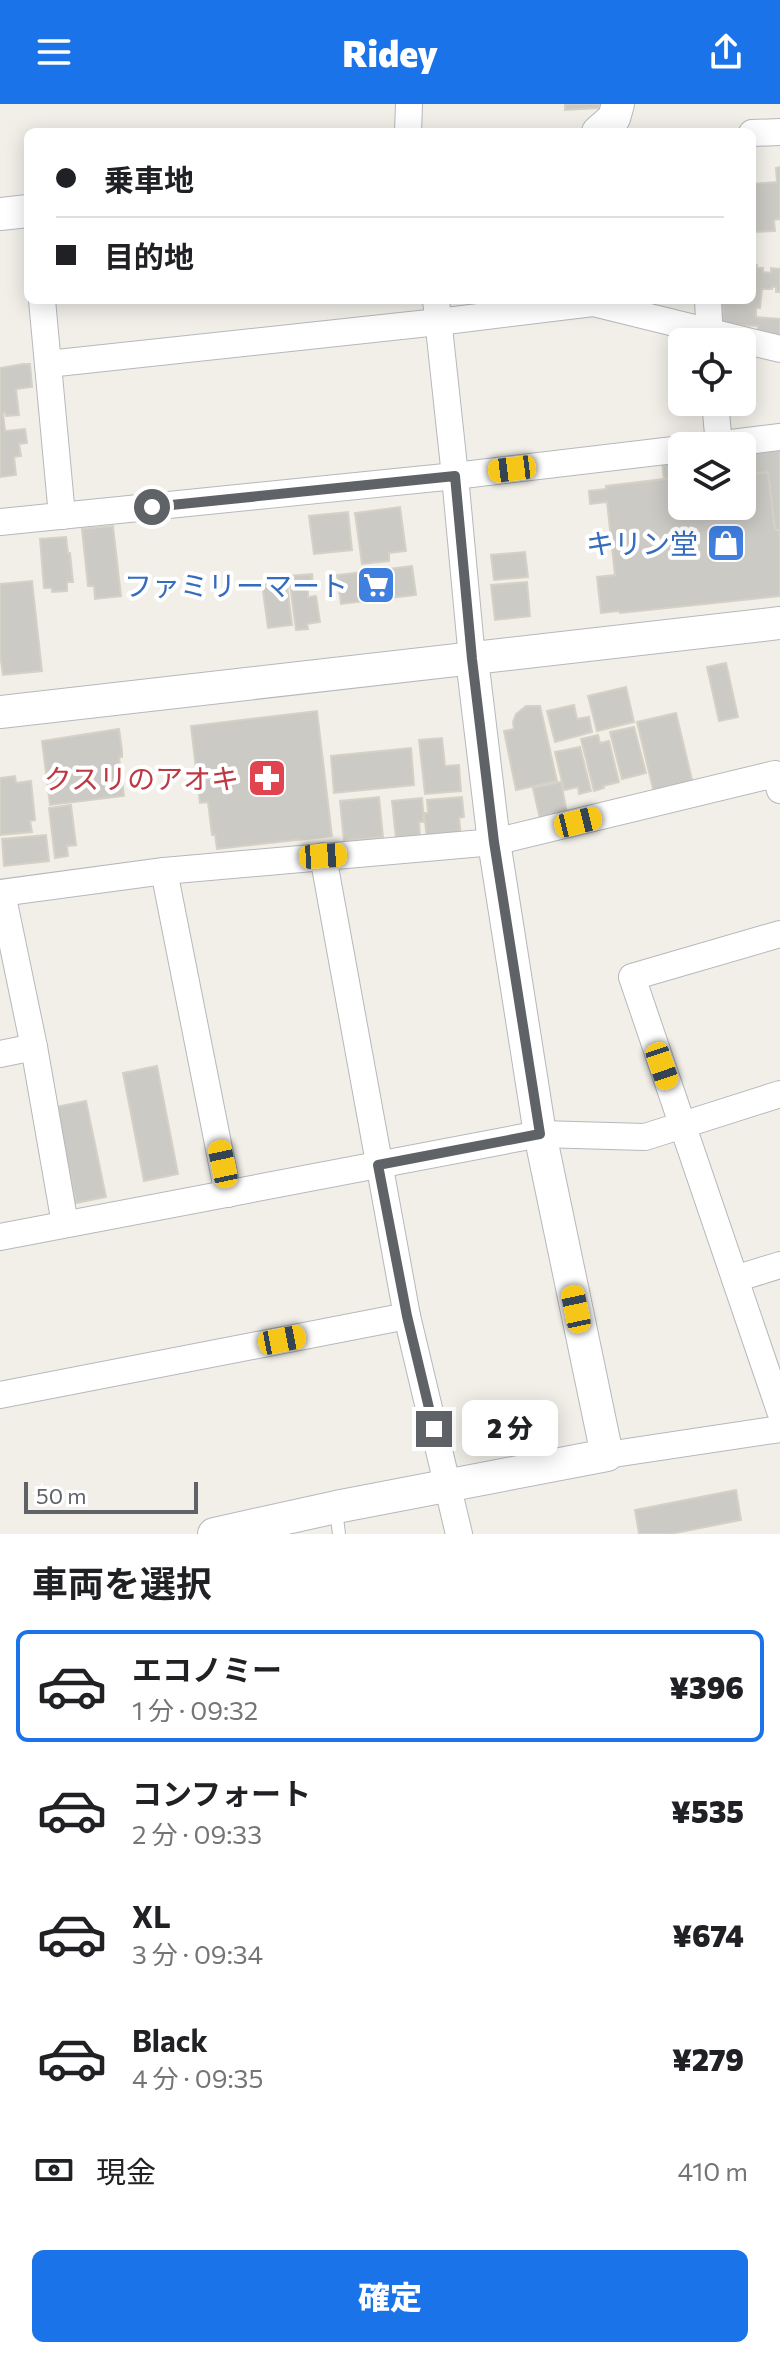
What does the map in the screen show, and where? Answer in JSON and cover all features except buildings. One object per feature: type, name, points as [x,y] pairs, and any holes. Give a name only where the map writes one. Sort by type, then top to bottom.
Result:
[{"type":"street","points":[[408,128],[409,104]]},
{"type":"street","points":[[603,128],[614,118],[618,104]]},
{"type":"street","points":[[756,133],[780,132]]},
{"type":"street","points":[[0,214],[24,211]]},
{"type":"street","points":[[42,304],[62,516]]},
{"type":"street","points":[[48,364],[437,311],[574,304]]},
{"type":"street","points":[[596,304],[678,328]]},
{"type":"street","points":[[708,304],[709,328]]},
{"type":"street","points":[[437,311],[494,842],[540,1134],[607,1455]]},
{"type":"street","points":[[756,345],[780,349]]},
{"type":"street","points":[[756,440],[780,437]]},
{"type":"street","points":[[0,522],[455,476],[668,451]]},
{"type":"street","points":[[0,712],[780,623]]},
{"type":"street","points":[[65,1224],[34,1047],[1,893],[164,871],[494,842],[775,774],[780,790]]},
{"type":"street","points":[[323,856],[407,1316],[459,1534]]},
{"type":"street","points":[[164,871],[228,1194]]},
{"type":"street","points":[[780,934],[632,977],[780,1411]]},
{"type":"street","points":[[0,1054],[34,1047]]},
{"type":"street","points":[[0,1237],[540,1134],[645,1137],[780,1094]]},
{"type":"street","points":[[735,1279],[780,1265]]},
{"type":"street","points":[[0,1395],[407,1316]]},
{"type":"street","points":[[214,1534],[337,1521],[447,1485],[607,1455],[780,1429]]},
{"type":"place","name":"キリン堂","points":[[726,543]]},
{"type":"place","name":"ファミリーマート","points":[[376,585]]},
{"type":"place","name":"クスリのアオキ","points":[[267,778]]},
{"type":"route","points":[[152,507],[455,476],[472,659],[494,842],[540,1134],[378,1165],[407,1316],[434,1429]]}]
